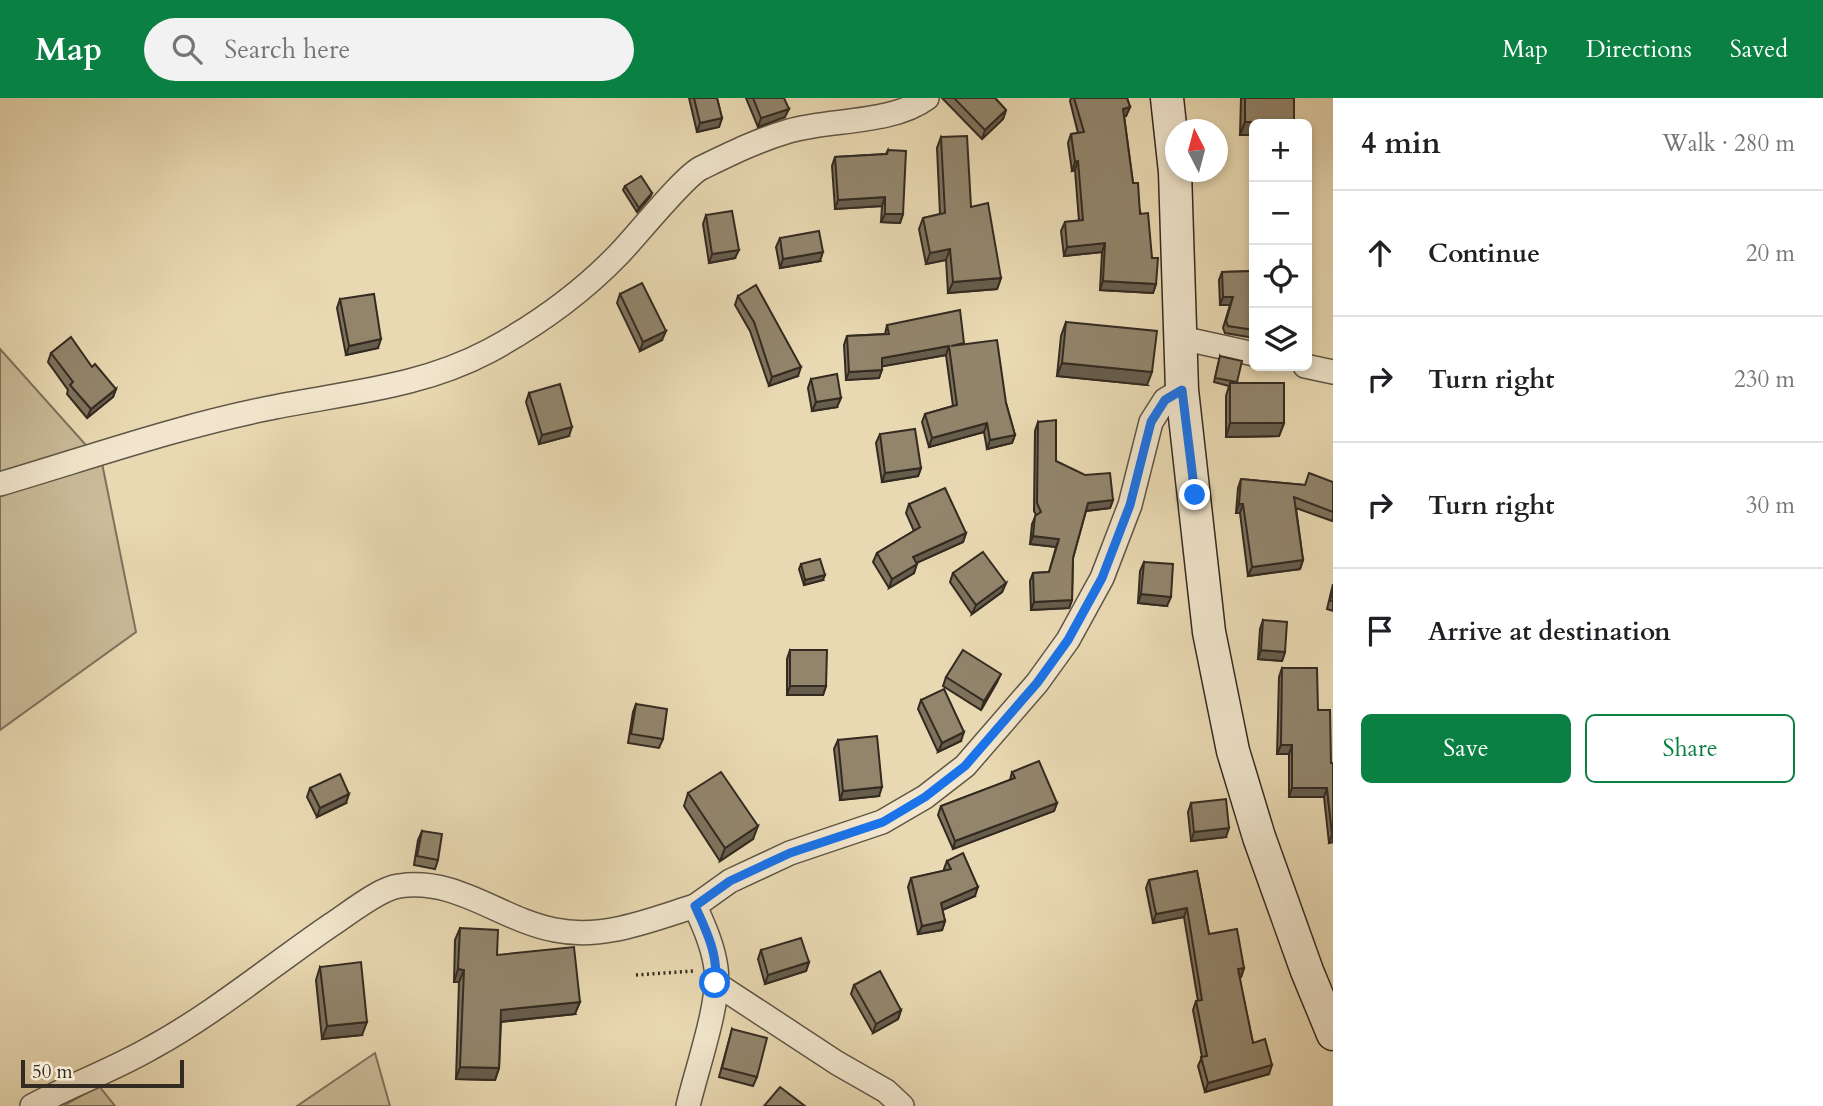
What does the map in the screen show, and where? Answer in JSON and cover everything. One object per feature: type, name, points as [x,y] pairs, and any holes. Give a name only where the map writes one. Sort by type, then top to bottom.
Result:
[{"type":"street","points":[[0,484],[195,426],[275,407],[407,384],[446,372],[491,350],[541,319],[614,259],[697,170],[749,145],[790,130],[900,111],[927,98]]},
{"type":"street","points":[[1167,98],[1175,172],[1182,390],[1209,632],[1233,751],[1285,913],[1333,1034]]},
{"type":"street","points":[[1181,338],[1249,353]]},
{"type":"street","points":[[1312,367],[1333,372]]},
{"type":"street","points":[[32,1106],[150,1049],[200,1019],[324,930],[395,886],[418,884],[456,891],[522,921],[557,931],[597,933],[695,906],[730,881],[790,853],[883,822],[925,797],[965,766],[1037,683],[1068,640],[1102,578],[1125,517],[1151,422],[1165,400],[1182,390]]},
{"type":"street","points":[[688,1106],[712,1012],[716,976],[708,934],[695,906]]},
{"type":"street","points":[[716,976],[837,1063],[886,1091],[902,1106]]},
{"type":"path","points":[[636,975],[716,976]]},
{"type":"shaded area","points":[[0,349],[102,463],[136,632],[0,730]]},
{"type":"shaded area","points":[[375,1053],[390,1106],[297,1106]]},
{"type":"shaded area","points":[[99,1086],[115,1106],[63,1106]]},
{"type":"building","points":[[694,98],[717,98],[722,118],[700,123]]},
{"type":"building","points":[[753,98],[784,98],[789,109],[761,118]]},
{"type":"building","points":[[954,98],[995,98],[1006,110],[985,130]]},
{"type":"building","points":[[1074,98],[1127,98],[1130,107],[1123,109],[1133,183],[1138,183],[1140,214],[1148,213],[1152,258],[1158,258],[1156,284],[1103,281],[1105,243],[1067,247],[1065,222],[1083,220],[1078,161],[1075,162],[1071,134],[1084,132]]},
{"type":"building","points":[[1245,98],[1294,98],[1294,119],[1249,119],[1249,122],[1245,122]]},
{"type":"building","points":[[967,136],[971,207],[988,203],[1001,278],[953,282],[950,249],[930,253],[923,218],[945,213],[941,137]]},
{"type":"building","points":[[888,150],[906,151],[903,214],[885,214],[885,197],[838,200],[835,157],[887,154]]},
{"type":"building","points":[[641,176],[652,193],[639,208],[625,186]]},
{"type":"building","points":[[732,211],[739,250],[712,254],[706,215]]},
{"type":"building","points":[[819,231],[823,252],[783,259],[780,238]]},
{"type":"building","points":[[1249,271],[1249,329],[1228,326],[1226,321],[1233,297],[1223,297],[1222,272]]},
{"type":"building","points":[[642,283],[666,331],[643,342],[620,294]]},
{"type":"building","points":[[756,285],[801,367],[772,377],[754,322],[738,296]]},
{"type":"building","points":[[374,294],[381,339],[349,346],[340,299]]},
{"type":"building","points":[[960,310],[964,343],[951,346],[997,340],[1006,403],[1015,435],[990,440],[987,423],[932,438],[925,414],[957,405],[949,346],[882,358],[882,370],[849,372],[847,336],[889,334],[887,325]]},
{"type":"building","points":[[1066,322],[1157,331],[1152,372],[1062,363]]},
{"type":"building","points":[[71,337],[92,367],[95,364],[116,389],[91,409],[70,385],[73,382],[51,353]]},
{"type":"building","points":[[1220,356],[1242,361],[1237,382],[1215,378]]},
{"type":"building","points":[[837,374],[841,398],[816,402],[811,379]]},
{"type":"building","points":[[1230,383],[1284,383],[1284,423],[1230,423]]},
{"type":"building","points":[[560,384],[572,427],[542,435],[529,393]]},
{"type":"building","points":[[1056,420],[1056,461],[1085,475],[1110,473],[1113,500],[1088,503],[1073,558],[1072,600],[1034,602],[1033,573],[1049,572],[1059,539],[1033,536],[1035,516],[1041,512],[1037,503],[1038,422]]},
{"type":"building","points":[[915,429],[921,468],[885,473],[880,434]]},
{"type":"building","points":[[1309,473],[1333,482],[1333,512],[1294,497],[1303,560],[1252,567],[1243,504],[1239,504],[1241,479],[1305,485]]},
{"type":"building","points":[[945,488],[966,533],[913,557],[917,564],[892,579],[877,553],[920,527],[909,504]]},
{"type":"building","points":[[983,552],[1006,583],[976,605],[953,573]]},
{"type":"building","points":[[820,559],[825,575],[805,580],[801,564]]},
{"type":"building","points":[[1144,562],[1173,564],[1171,597],[1141,594]]},
{"type":"building","points":[[1263,620],[1287,622],[1285,652],[1261,650]]},
{"type":"building","points":[[790,650],[827,650],[826,686],[790,686]]},
{"type":"building","points":[[963,650],[1001,674],[984,701],[946,677]]},
{"type":"building","points":[[1282,668],[1317,668],[1318,710],[1330,710],[1333,834],[1327,788],[1292,788],[1292,745],[1281,745]]},
{"type":"building","points":[[944,689],[964,732],[942,743],[921,700]]},
{"type":"building","points":[[636,704],[667,709],[663,739],[631,734]]},
{"type":"building","points":[[877,736],[882,787],[843,791],[838,740]]},
{"type":"building","points":[[1039,761],[1057,803],[955,841],[941,806],[1015,778],[1012,772]]},
{"type":"building","points":[[721,772],[758,826],[725,848],[688,793]]},
{"type":"building","points":[[340,774],[349,794],[320,808],[310,788]]},
{"type":"building","points":[[1226,799],[1229,828],[1194,832],[1191,803]]},
{"type":"building","points":[[422,831],[442,834],[438,860],[417,856]]},
{"type":"building","points":[[963,853],[978,887],[941,903],[945,921],[922,926],[911,878],[951,869],[947,861]]},
{"type":"building","points":[[1197,871],[1209,934],[1237,929],[1244,968],[1238,969],[1253,1043],[1265,1039],[1272,1065],[1208,1083],[1201,1057],[1207,1056],[1196,1001],[1202,1000],[1187,908],[1156,914],[1149,880]]},
{"type":"building","points":[[460,928],[498,930],[497,955],[574,947],[580,1002],[501,1010],[499,1068],[460,1067],[464,970],[458,969]]},
{"type":"building","points":[[801,938],[809,962],[768,975],[761,950]]},
{"type":"building","points":[[361,962],[367,1022],[327,1026],[320,967]]},
{"type":"building","points":[[880,971],[901,1010],[876,1024],[854,985]]},
{"type":"building","points":[[732,1029],[767,1038],[757,1077],[722,1068]]},
{"type":"building","points":[[780,1087],[805,1106],[764,1106]]},
{"type":"route","points":[[715,983],[717,970],[708,934],[695,906],[730,881],[750,871],[790,853],[883,822],[925,797],[965,766],[1037,683],[1068,640],[1102,578],[1130,505],[1141,457],[1157,409],[1165,400],[1182,390],[1195,495]]}]
